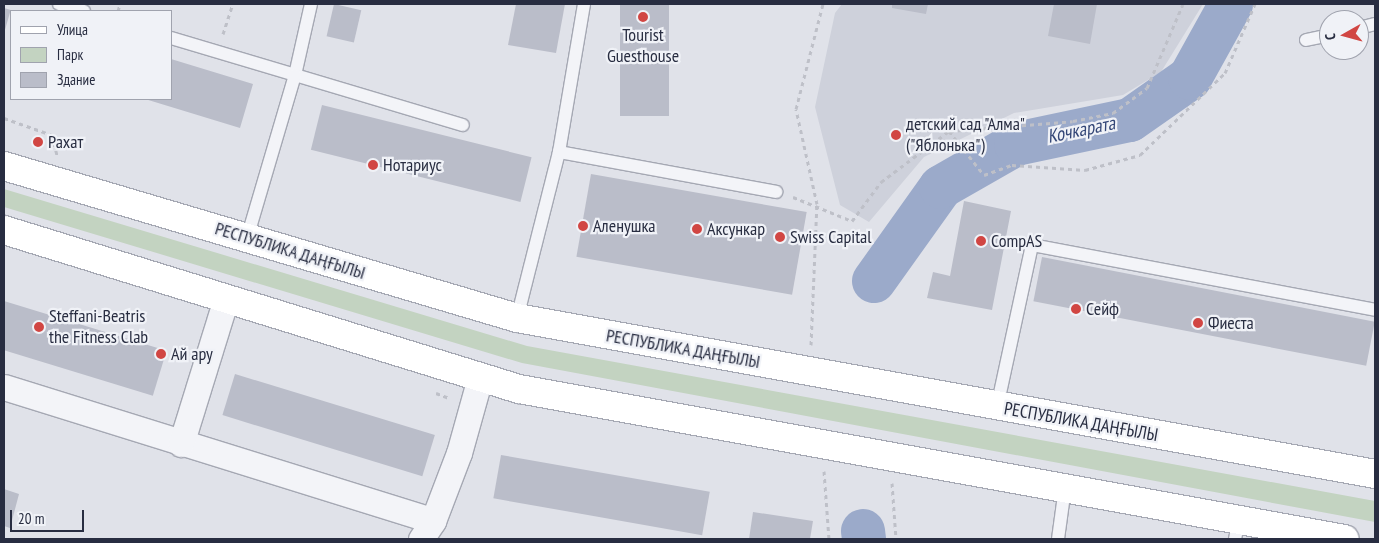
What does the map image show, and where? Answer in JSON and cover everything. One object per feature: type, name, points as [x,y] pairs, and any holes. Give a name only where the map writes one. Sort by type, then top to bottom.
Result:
[{"type":"main road","name":"РЕСПУБЛИКА ДАҢҒЫЛЫ","points":[[4,166],[517,318],[997,407],[1375,474]]},
{"type":"main road","points":[[4,230],[480,378],[537,392],[1065,488],[1237,529],[1337,538]]},
{"type":"main road","points":[[1341,468],[1375,467]]},
{"type":"street","points":[[181,444],[226,299]]},
{"type":"street","points":[[4,387],[181,444],[427,530],[459,453],[480,378]]},
{"type":"lane","points":[[59,4],[80,10]]},
{"type":"lane","points":[[247,238],[295,75],[311,4]]},
{"type":"lane","points":[[517,318],[559,152],[584,4]]},
{"type":"lane","points":[[1306,40],[1319,37]]},
{"type":"lane","points":[[172,38],[463,125]]},
{"type":"lane","points":[[559,152],[776,192]]},
{"type":"lane","points":[[997,407],[1032,245],[1375,310]]},
{"type":"lane","points":[[1058,539],[1065,488]]},
{"type":"path","points":[[218,52],[233,4]]},
{"type":"path","points":[[811,352],[817,204],[796,109],[823,4]]},
{"type":"path","points":[[776,192],[817,204],[852,221],[881,182],[950,131],[1074,121],[1113,113],[1147,88],[1183,4]]},
{"type":"path","points":[[950,131],[961,142],[984,175],[1012,165],[1085,170],[1140,155],[1224,73],[1255,4]]},
{"type":"path","points":[[4,118],[52,134],[57,156],[66,159]]},
{"type":"path","points":[[824,471],[829,539]]},
{"type":"path","points":[[892,482],[896,539]]},
{"type":"shaded area","name":"детский сад \"Алма\" (\"Яблонька\")","points":[[842,4],[1203,4],[1161,72],[1123,95],[1014,113],[924,157],[869,222],[840,205],[815,107],[835,13]]},
{"type":"green space","points":[[4,189],[527,346],[1375,501],[1375,522],[522,363],[4,207]]},
{"type":"building","points":[[334,4],[361,10],[354,42],[327,36]]},
{"type":"building","points":[[516,4],[565,4],[556,53],[508,45]]},
{"type":"building","points":[[620,4],[669,4],[669,116],[620,116]]},
{"type":"building","points":[[892,4],[928,4],[926,14],[892,8]]},
{"type":"building","points":[[1054,4],[1097,4],[1090,44],[1048,36]]},
{"type":"building","points":[[4,8],[11,10],[4,33]]},
{"type":"building","points":[[172,59],[253,84],[240,128],[148,100],[172,100]]},
{"type":"building","points":[[322,105],[532,157],[520,202],[311,150]]},
{"type":"building","points":[[591,174],[807,212],[792,295],[576,257]]},
{"type":"building","name":"CompAS","points":[[964,201],[1011,211],[992,310],[927,298],[933,272],[950,276]]},
{"type":"building","points":[[1042,257],[1375,322],[1366,366],[1033,301]]},
{"type":"building","points":[[4,301],[167,351],[153,396],[4,350]]},
{"type":"building","points":[[235,374],[435,435],[422,476],[222,415]]},
{"type":"building","points":[[501,455],[710,492],[702,535],[493,498]]},
{"type":"building","points":[[4,489],[19,494],[10,528],[4,526]]},
{"type":"building","points":[[753,512],[813,521],[810,539],[749,539]]},
{"type":"waterway","name":"Кочкарата","points":[[874,281],[941,187],[1016,144],[1130,120],[1190,78],[1231,4]]},
{"type":"waterway","name":"Кочкарата","points":[[863,531],[864,539]]},
{"type":"place","name":"Tourist Guesthouse","points":[[643,17]]},
{"type":"place","name":"детский сад \"Алма\" (\"Яблонька\")","points":[[896,135]]},
{"type":"place","name":"Рахат","points":[[38,142]]},
{"type":"place","name":"Нотариус","points":[[373,165]]},
{"type":"place","name":"Аленушка","points":[[583,226]]},
{"type":"place","name":"Аксункар","points":[[697,229]]},
{"type":"place","name":"Swiss Capital","points":[[780,237]]},
{"type":"place","name":"CompAS","points":[[981,241]]},
{"type":"place","name":"Сейф","points":[[1076,309]]},
{"type":"place","name":"Фиеста","points":[[1198,323]]},
{"type":"place","name":"Steffani-Beatris the Fitness Clab","points":[[39,327]]},
{"type":"place","name":"Ай ару","points":[[161,354]]}]
